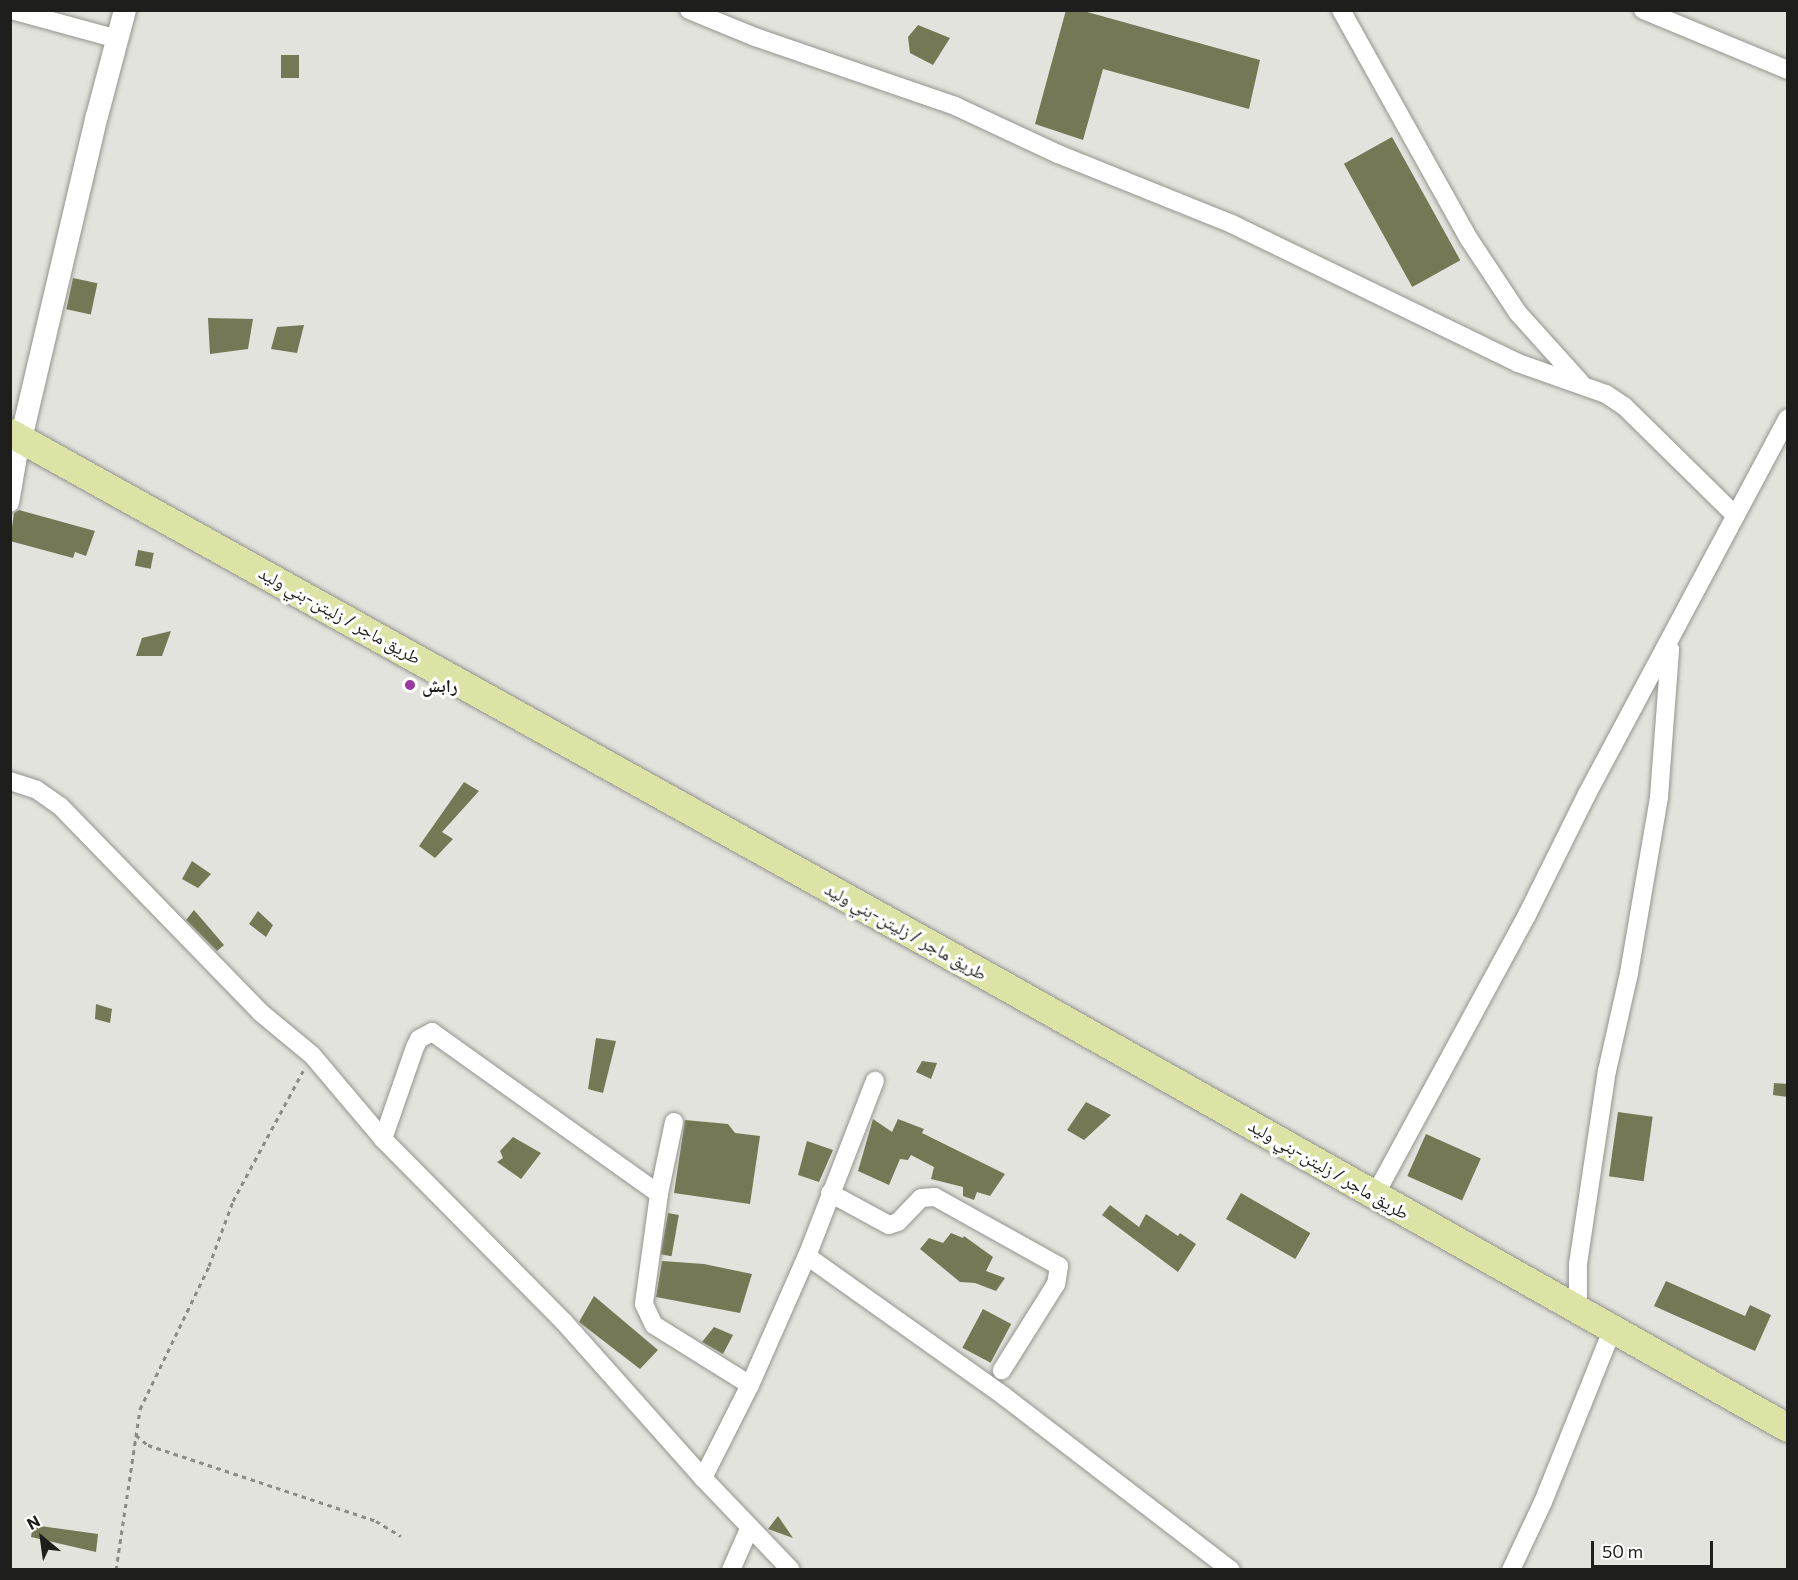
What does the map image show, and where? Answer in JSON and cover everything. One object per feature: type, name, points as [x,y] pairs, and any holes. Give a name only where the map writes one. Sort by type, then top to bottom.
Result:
[{"type":"highway","name":"طريق ماجر / زليتن-بني وليد","points":[[16,436],[982,973],[1788,1428]]},
{"type":"street","points":[[11,10],[118,39]]},
{"type":"street","points":[[10,503],[16,436],[125,10]]},
{"type":"street","points":[[689,10],[756,37],[954,106],[1058,154],[1232,224],[1518,363],[1582,384],[1624,406],[1735,515]]},
{"type":"street","points":[[1643,10],[1788,70]]},
{"type":"street","points":[[1346,14],[1468,239],[1518,313],[1582,384]]},
{"type":"street","points":[[1375,1195],[1527,915],[1587,794],[1788,418]]},
{"type":"street","points":[[1578,1308],[1578,1264],[1607,1071],[1629,973],[1659,796],[1671,640]]},
{"type":"street","points":[[10,781],[37,790],[60,806],[260,1012],[312,1055],[383,1139],[564,1322],[703,1478],[791,1569]]},
{"type":"street","points":[[383,1139],[415,1047],[419,1039],[432,1032],[659,1194]]},
{"type":"street","points":[[703,1478],[750,1385],[807,1257],[875,1081]]},
{"type":"street","points":[[674,1122],[659,1194],[644,1304],[654,1325],[750,1385]]},
{"type":"street","points":[[830,1193],[889,1225],[898,1222],[921,1198],[935,1197],[1035,1250],[1059,1266],[1056,1284],[1002,1370]]},
{"type":"street","points":[[807,1257],[1004,1395],[1230,1569]]},
{"type":"street","points":[[1511,1569],[1543,1502],[1613,1328]]},
{"type":"street","points":[[731,1569],[750,1527]]},
{"type":"path","points":[[116,1569],[140,1409],[209,1266],[233,1201],[312,1055]]},
{"type":"path","points":[[136,1435],[148,1445],[376,1521],[401,1536]]},
{"type":"building","points":[[1066,10],[1080,10],[1260,60],[1249,109],[1103,69],[1083,140],[1035,124]]},
{"type":"building","points":[[918,25],[950,38],[933,65],[910,53],[908,37]]},
{"type":"building","points":[[281,55],[299,55],[299,78],[281,78]]},
{"type":"building","points":[[1392,137],[1460,260],[1412,287],[1344,164]]},
{"type":"building","points":[[73,278],[97,283],[91,314],[66,309]]},
{"type":"building","points":[[208,318],[253,319],[248,349],[210,354]]},
{"type":"building","points":[[304,325],[297,353],[271,349],[277,327]]},
{"type":"building","points":[[19,510],[95,531],[86,556],[75,552],[73,558],[10,541],[14,513]]},
{"type":"building","points":[[138,550],[154,553],[151,569],[135,566]]},
{"type":"building","points":[[171,631],[162,656],[136,656],[142,638]]},
{"type":"building","points":[[464,782],[479,791],[442,832],[453,839],[435,858],[419,846]]},
{"type":"building","points":[[192,861],[211,874],[198,888],[182,879]]},
{"type":"building","points":[[194,910],[224,945],[217,951],[186,920]]},
{"type":"building","points":[[258,911],[273,925],[266,937],[249,924]]},
{"type":"building","points":[[96,1004],[112,1009],[110,1023],[95,1019]]},
{"type":"building","points":[[596,1038],[616,1041],[603,1093],[588,1089]]},
{"type":"building","points":[[922,1061],[937,1063],[931,1079],[916,1072]]},
{"type":"building","points":[[1774,1083],[1788,1084],[1788,1097],[1773,1095]]},
{"type":"building","points":[[1086,1102],[1111,1115],[1084,1140],[1067,1130]]},
{"type":"building","points":[[1618,1112],[1653,1117],[1644,1181],[1609,1176]]},
{"type":"building","points":[[873,1119],[892,1132],[898,1119],[924,1129],[922,1133],[1005,1174],[990,1196],[977,1192],[974,1200],[963,1196],[963,1187],[931,1179],[934,1167],[911,1155],[908,1160],[900,1159],[889,1185],[858,1171]]},
{"type":"building","points":[[685,1120],[728,1124],[735,1133],[760,1136],[750,1204],[674,1193]]},
{"type":"building","points":[[1426,1134],[1481,1158],[1462,1200],[1407,1176]]},
{"type":"building","points":[[513,1137],[541,1153],[521,1179],[497,1162],[503,1158],[500,1151]]},
{"type":"building","points":[[807,1141],[833,1150],[819,1182],[798,1175]]},
{"type":"building","points":[[1241,1193],[1310,1233],[1295,1259],[1226,1219]]},
{"type":"building","points":[[1110,1205],[1139,1227],[1146,1214],[1178,1236],[1180,1233],[1196,1244],[1178,1272],[1102,1215]]},
{"type":"building","points":[[668,1213],[679,1215],[672,1256],[661,1254]]},
{"type":"building","points":[[951,1233],[963,1238],[964,1236],[993,1257],[986,1271],[1005,1278],[996,1291],[975,1283],[960,1282],[920,1249],[929,1238],[943,1243]]},
{"type":"building","points":[[662,1261],[704,1264],[752,1274],[740,1313],[656,1297]]},
{"type":"building","points":[[1666,1281],[1745,1316],[1750,1305],[1771,1315],[1755,1351],[1654,1306]]},
{"type":"building","points":[[594,1296],[658,1350],[640,1369],[579,1322]]},
{"type":"building","points":[[983,1309],[1011,1324],[991,1363],[962,1348]]},
{"type":"building","points":[[714,1327],[733,1335],[723,1354],[702,1342]]},
{"type":"building","points":[[778,1516],[793,1538],[768,1529]]},
{"type":"building","points":[[33,1525],[98,1534],[96,1552],[31,1537]]},
{"type":"place","name":"رابش","points":[[410,685]]}]
